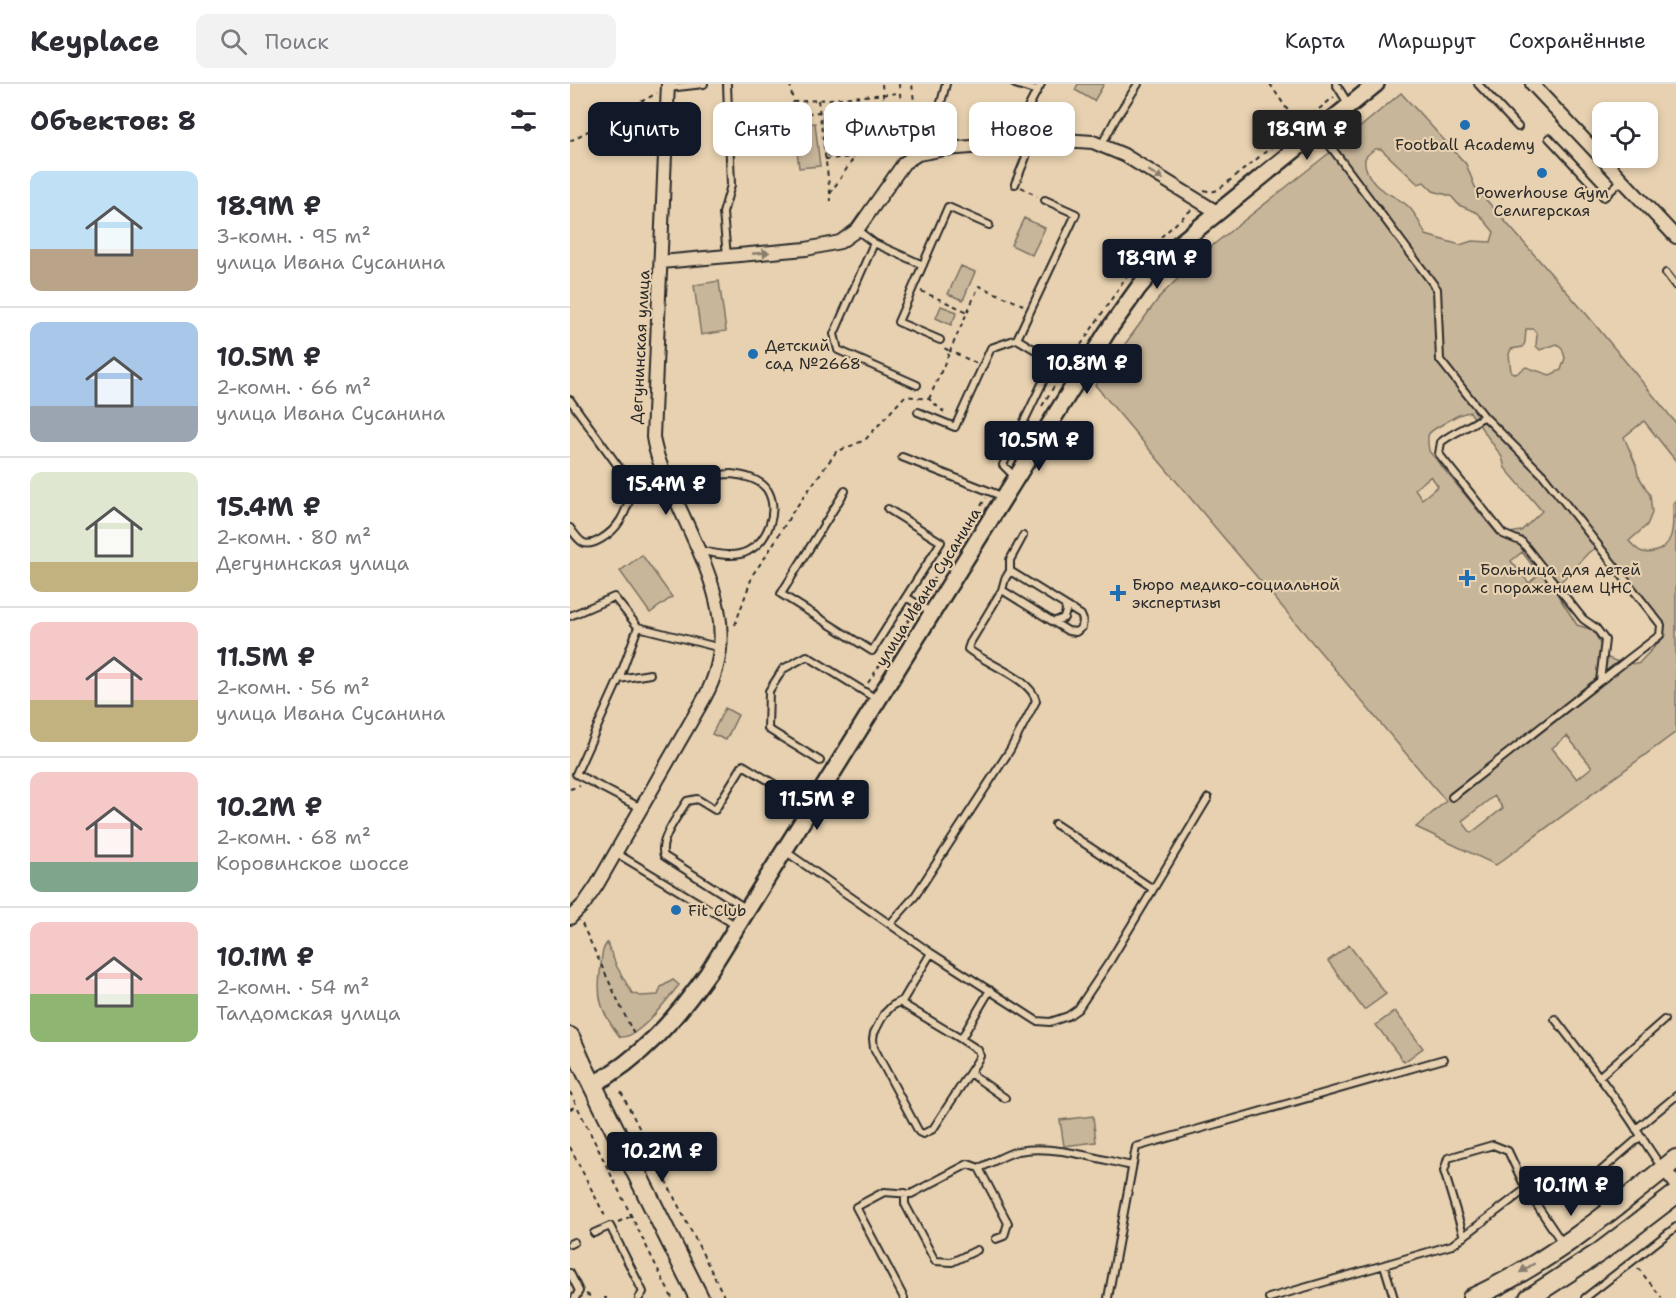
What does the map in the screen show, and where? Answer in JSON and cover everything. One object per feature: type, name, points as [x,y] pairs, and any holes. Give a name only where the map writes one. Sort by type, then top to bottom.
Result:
[{"type":"main road","points":[[572,1046],[699,1298]]},
{"type":"main road","points":[[1472,1298],[1519,1274],[1563,1245],[1670,1164]]},
{"type":"main road","points":[[1529,1298],[1600,1252],[1676,1194]]},
{"type":"street","name":"улица Ивана Сусанина","points":[[592,1085],[613,1074],[664,1029],[692,995],[785,851],[1107,332],[1148,274],[1169,252],[1376,84]]},
{"type":"street","points":[[1532,84],[1676,237]]},
{"type":"street","name":"Дегунинская улица","points":[[576,921],[711,687],[721,648],[719,609],[712,584],[658,461],[653,437],[668,86]]},
{"type":"street","points":[[1075,140],[1102,144],[1125,155],[1218,212]]},
{"type":"street","points":[[661,262],[826,246],[840,242],[857,230],[904,163],[915,156]]},
{"type":"street","points":[[1670,1164],[1676,1184]]},
{"type":"lane","points":[[668,86],[704,84]]},
{"type":"lane","points":[[727,84],[731,185],[723,213],[727,256]]},
{"type":"lane","points":[[941,102],[946,84]]},
{"type":"lane","points":[[1015,84],[1039,87],[1031,102]]},
{"type":"lane","points":[[1102,144],[1138,84]]},
{"type":"lane","points":[[1336,84],[1349,106]]},
{"type":"lane","points":[[1478,84],[1518,127]]},
{"type":"lane","points":[[1313,135],[1437,290],[1440,360],[1484,416],[1543,475],[1661,625],[1660,635],[1452,797]]},
{"type":"lane","points":[[1550,138],[1604,197],[1623,180]]},
{"type":"lane","points":[[1015,184],[1026,156]]},
{"type":"lane","points":[[918,412],[955,427],[991,348],[1017,339],[1076,214],[1045,200]]},
{"type":"lane","points":[[940,340],[898,322],[948,207],[989,225]]},
{"type":"lane","points":[[857,230],[874,243],[923,265]]},
{"type":"lane","points":[[874,243],[834,334],[838,350],[917,385]]},
{"type":"lane","points":[[1665,273],[1676,286]]},
{"type":"lane","points":[[1017,339],[1080,376]]},
{"type":"lane","points":[[1016,478],[1002,465],[1053,361]]},
{"type":"lane","points":[[570,400],[634,488]]},
{"type":"lane","points":[[1484,416],[1471,426],[1455,431],[1441,442],[1440,454],[1503,534],[1522,542],[1583,619],[1596,628],[1605,640],[1600,681]]},
{"type":"lane","points":[[902,457],[1004,498]]},
{"type":"lane","points":[[673,494],[699,482],[729,474],[752,478],[767,490],[773,514],[763,538],[747,551],[726,555],[697,550]]},
{"type":"lane","points":[[634,488],[667,481]]},
{"type":"lane","points":[[570,528],[579,540],[586,544],[593,543],[609,534],[621,520],[634,488]]},
{"type":"lane","points":[[845,491],[781,594],[872,651],[941,542],[888,508]]},
{"type":"lane","points":[[891,923],[915,896],[1010,750],[1036,701],[1035,694],[1026,684],[968,649],[969,643],[1002,590],[1010,570],[1010,560],[1023,536]]},
{"type":"lane","points":[[1002,590],[1072,632],[1082,627],[1081,615],[1010,570]]},
{"type":"lane","points":[[570,616],[614,597],[638,627],[721,648]]},
{"type":"lane","points":[[906,597],[932,614]]},
{"type":"lane","points":[[1053,621],[1064,618],[1065,605]]},
{"type":"lane","points":[[638,627],[619,679],[576,774],[642,808]]},
{"type":"lane","points":[[820,761],[768,729],[769,691],[783,669],[807,656],[879,700]]},
{"type":"lane","points":[[619,679],[650,674]]},
{"type":"lane","points":[[748,910],[664,856],[662,851],[664,840],[687,801],[697,800],[715,810],[743,765],[812,807]]},
{"type":"lane","points":[[785,851],[931,953],[1037,1021],[1050,1022],[1068,1016],[1078,1009],[1208,798]]},
{"type":"lane","points":[[1055,824],[1153,889]]},
{"type":"lane","points":[[616,853],[738,926]]},
{"type":"lane","points":[[901,1003],[962,1039],[980,1053],[970,1073],[933,1129],[923,1134],[919,1132],[874,1048],[873,1039],[884,1014],[892,1006],[901,1003],[931,953]]},
{"type":"lane","points":[[962,1039],[990,990]]},
{"type":"lane","points":[[1555,1020],[1599,1076],[1640,1137],[1670,1164]]},
{"type":"lane","points":[[1599,1076],[1664,1020]]},
{"type":"lane","points":[[1108,1298],[1136,1147],[1444,1059]]},
{"type":"lane","points":[[970,1073],[1005,1098]]},
{"type":"lane","points":[[1636,1129],[1676,1096]]},
{"type":"lane","points":[[1610,1211],[1588,1182],[1640,1137]]},
{"type":"lane","points":[[1464,1237],[1444,1171],[1448,1158],[1493,1145],[1508,1151],[1526,1189],[1563,1245]]},
{"type":"lane","points":[[903,1298],[856,1207],[884,1192],[911,1194],[968,1164],[980,1168],[1016,1152],[1031,1149],[1059,1151],[1132,1166]]},
{"type":"lane","points":[[980,1168],[1008,1223],[1004,1236],[996,1239]]},
{"type":"lane","points":[[1269,1298],[1452,1245],[1526,1189]]},
{"type":"lane","points":[[905,1193],[905,1204],[935,1262],[952,1262],[977,1250]]},
{"type":"lane","points":[[594,1233],[610,1226],[643,1292],[639,1298]]},
{"type":"lane","points":[[1585,1298],[1676,1227]]},
{"type":"lane","points":[[1384,1265],[1394,1298]]},
{"type":"lane","points":[[570,1273],[579,1291],[575,1298]]},
{"type":"path","points":[[790,84],[793,102],[900,93]]},
{"type":"path","points":[[882,84],[884,102]]},
{"type":"path","points":[[899,84],[901,102]]},
{"type":"path","points":[[912,84],[914,102]]},
{"type":"path","points":[[1270,84],[1298,126],[1313,135]]},
{"type":"path","points":[[570,141],[668,86]]},
{"type":"path","points":[[1200,188],[1211,192],[1218,190],[1341,92]]},
{"type":"path","points":[[818,100],[831,201]]},
{"type":"path","points":[[812,113],[824,112]]},
{"type":"path","points":[[825,159],[855,157]]},
{"type":"path","points":[[830,194],[855,157]]},
{"type":"path","points":[[1015,184],[1045,200]]},
{"type":"path","points":[[972,361],[951,351],[979,286],[1032,309]]},
{"type":"path","points":[[913,288],[968,312]]},
{"type":"path","points":[[735,624],[753,574],[792,513],[836,452],[865,440],[904,396],[929,399],[945,413],[944,423]]},
{"type":"path","points":[[576,921],[635,1037]]},
{"type":"path","points":[[570,1092],[672,1298]]},
{"type":"path","points":[[621,1092],[725,1298]]},
{"type":"path","points":[[570,1109],[577,1106]]},
{"type":"path","points":[[570,1147],[610,1226],[632,1216]]},
{"type":"path","points":[[1632,1261],[1662,1298]]},
{"type":"shaded area","points":[[1078,84],[1104,84],[1094,101],[1075,90]]},
{"type":"shaded area","name":"Больница для детей с поражением ЦНС","points":[[1401,93],[1466,164],[1475,187],[1588,316],[1676,423],[1676,461],[1644,421],[1624,437],[1638,475],[1650,495],[1652,513],[1647,525],[1629,541],[1637,549],[1649,553],[1666,545],[1672,533],[1673,503],[1676,501],[1676,732],[1496,865],[1416,827],[1446,801],[1095,385],[1161,295],[1213,245]],"holes":[[[1375,149],[1381,149],[1418,184],[1424,182],[1433,191],[1451,196],[1459,205],[1478,213],[1494,232],[1491,242],[1472,241],[1460,245],[1426,235],[1409,207],[1380,189],[1371,179],[1365,163],[1365,158]],[[1526,329],[1533,329],[1537,334],[1536,346],[1540,350],[1557,344],[1562,348],[1565,358],[1561,370],[1550,375],[1526,367],[1516,374],[1511,372],[1509,354],[1511,349],[1523,347]],[[1470,412],[1502,457],[1505,468],[1542,511],[1521,531],[1498,535],[1429,451],[1428,436],[1431,431],[1461,414]],[[1431,476],[1438,486],[1422,499],[1415,489]],[[1598,547],[1666,635],[1638,664],[1618,662],[1606,657],[1595,633],[1577,625],[1554,589],[1589,552]],[[1522,552],[1539,574],[1529,583],[1511,561]],[[1567,736],[1592,767],[1577,779],[1552,748]],[[1494,796],[1503,808],[1471,833],[1462,821]]]},
{"type":"shaded area","points":[[812,123],[815,123],[820,166],[799,168],[798,156],[812,156]]},
{"type":"shaded area","points":[[1024,218],[1045,228],[1032,255],[1011,245]]},
{"type":"shaded area","points":[[961,266],[975,272],[963,300],[948,294]]},
{"type":"shaded area","points":[[719,281],[726,331],[701,335],[694,285]]},
{"type":"shaded area","points":[[941,306],[957,312],[951,325],[936,318]]},
{"type":"shaded area","points":[[642,555],[672,597],[650,613],[620,571]]},
{"type":"shaded area","points":[[725,708],[738,715],[726,740],[712,734]]},
{"type":"shaded area","points":[[607,943],[632,993],[640,996],[658,995],[661,987],[673,980],[679,985],[644,1025],[627,1036],[620,1037],[601,1003],[599,986],[602,954]]},
{"type":"shaded area","points":[[1349,945],[1386,994],[1364,1010],[1328,961]]},
{"type":"shaded area","points":[[1395,1011],[1423,1048],[1404,1062],[1376,1025]]},
{"type":"shaded area","points":[[1093,1116],[1096,1142],[1064,1146],[1060,1120]]},
{"type":"place","name":"Football Academy","points":[[1465,125]]},
{"type":"place","name":"Powerhouse Gym Селигерская","points":[[1542,173]]},
{"type":"place","name":"Детский сад №2668","points":[[753,354]]},
{"type":"place","name":"Больница для детей с поражением ЦНС","points":[[1467,578]]},
{"type":"place","name":"Бюро медико-социальной экспертизы","points":[[1118,593]]},
{"type":"place","name":"Fit Club","points":[[676,910]]}]
